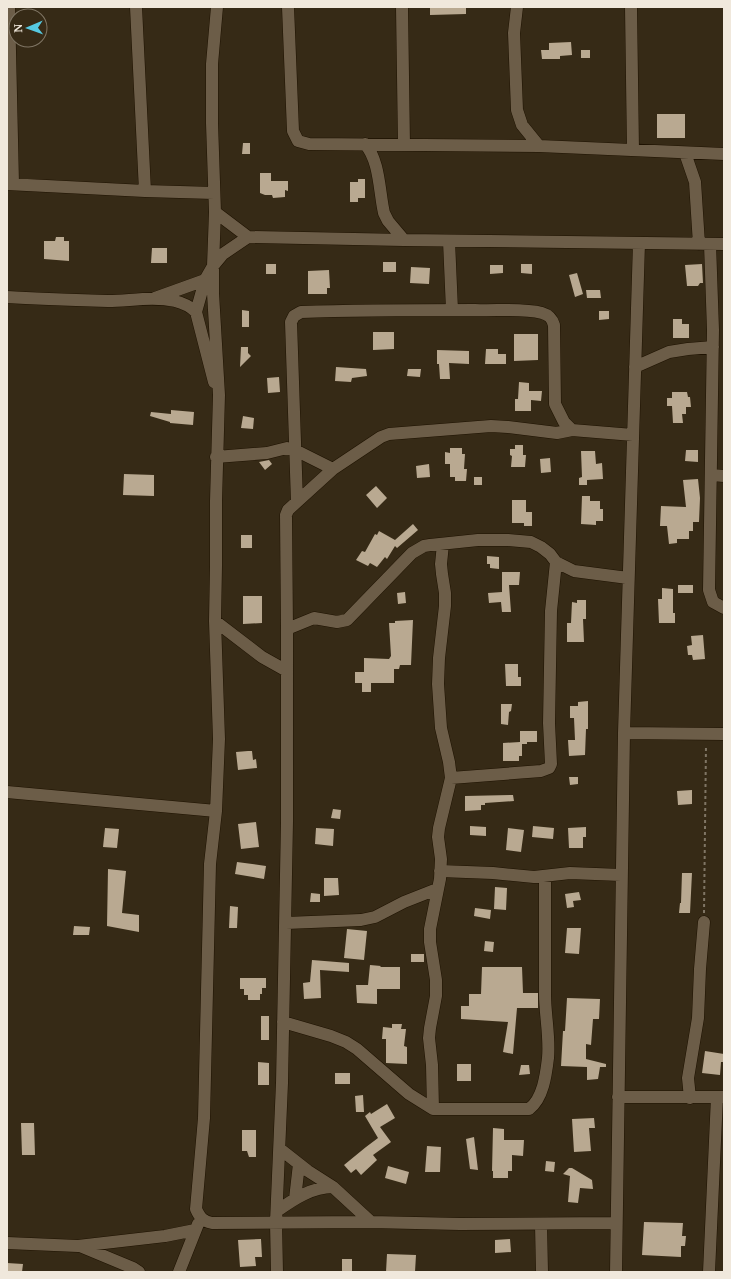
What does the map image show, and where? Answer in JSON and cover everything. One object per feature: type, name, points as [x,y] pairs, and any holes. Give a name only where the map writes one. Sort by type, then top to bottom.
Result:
[{"type":"street","points":[[9,7],[10,184],[214,193]]},
{"type":"street","points":[[136,7],[145,191]]},
{"type":"street","points":[[216,7],[212,64],[215,212],[213,266],[219,395],[216,457],[215,621],[219,740],[216,811],[210,864],[204,1118],[196,1209],[200,1217],[205,1222],[212,1223],[277,1216],[371,1222],[460,1224],[616,1223]]},
{"type":"street","points":[[288,7],[293,131],[298,141],[309,144],[539,146],[724,154]]},
{"type":"street","points":[[402,7],[404,144]]},
{"type":"street","points":[[517,7],[514,33],[517,110],[522,125],[539,146]]},
{"type":"street","points":[[631,7],[633,150]]},
{"type":"street","points":[[365,144],[370,150],[374,159],[386,217],[404,240]]},
{"type":"street","points":[[685,153],[695,182],[718,330],[713,347],[709,590],[713,602],[724,608]]},
{"type":"street","points":[[215,212],[230,225],[248,237],[724,244]]},
{"type":"street","points":[[219,395],[211,375],[196,312],[205,280],[213,266],[224,254],[248,237]]},
{"type":"street","points":[[449,241],[452,310]]},
{"type":"street","points":[[616,1272],[624,732],[639,243]]},
{"type":"street","points":[[151,299],[205,280]]},
{"type":"street","points":[[7,297],[109,301],[151,299],[173,301],[183,304],[196,312]]},
{"type":"street","points":[[297,502],[291,322],[294,316],[301,312],[452,310],[527,311],[543,313],[553,320],[554,325],[555,404],[564,422],[572,430]]},
{"type":"street","points":[[635,367],[669,352],[713,347]]},
{"type":"street","points":[[276,1272],[286,923],[286,515],[288,510],[333,469],[373,442],[389,434],[491,426],[556,433],[572,430],[633,435]]},
{"type":"street","points":[[216,457],[267,454],[287,448],[295,450],[333,469]]},
{"type":"street","points":[[712,475],[724,476]]},
{"type":"street","points":[[287,629],[314,618],[336,622],[347,620],[412,553],[424,546],[456,541],[508,540],[531,542],[550,554],[556,562],[574,571],[628,578]]},
{"type":"street","points":[[433,1109],[432,1065],[429,1038],[436,996],[436,980],[430,942],[430,929],[440,871],[439,828],[451,778],[441,728],[438,692],[438,658],[446,606],[441,564],[444,544]]},
{"type":"street","points":[[451,778],[541,772],[549,768],[551,610],[556,562]]},
{"type":"street","points":[[215,621],[262,657],[287,671]]},
{"type":"street","points":[[624,732],[724,734]]},
{"type":"street","points":[[7,792],[216,811]]},
{"type":"street","points":[[440,871],[545,877],[570,874],[621,875]]},
{"type":"street","points":[[283,1022],[346,1042],[357,1049],[409,1094],[433,1109],[529,1109],[535,1104],[539,1097],[548,1057],[548,1032],[544,993],[545,877]]},
{"type":"street","points":[[286,923],[361,920],[375,917],[404,902],[438,889]]},
{"type":"street","points":[[690,1098],[688,1078],[698,1018],[704,922]]},
{"type":"street","points":[[618,1097],[720,1097],[709,1272]]},
{"type":"street","points":[[280,1149],[333,1186],[371,1222]]},
{"type":"street","points":[[295,1199],[300,1164]]},
{"type":"street","points":[[277,1216],[295,1199],[323,1187],[333,1186]]},
{"type":"street","points":[[180,1272],[200,1217]]},
{"type":"street","points":[[541,1224],[542,1272]]},
{"type":"street","points":[[7,1243],[78,1246],[165,1236],[195,1230]]},
{"type":"street","points":[[78,1246],[139,1272]]},
{"type":"path","points":[[704,922],[706,734]]},
{"type":"building","points":[[430,7],[466,7],[466,14],[430,15]]},
{"type":"building","points":[[571,42],[572,55],[560,56],[560,59],[542,59],[541,50],[549,50],[549,43]]},
{"type":"building","points":[[581,50],[590,50],[590,58],[581,58]]},
{"type":"building","points":[[657,114],[685,114],[685,138],[657,138]]},
{"type":"building","points":[[243,143],[250,143],[250,154],[242,154]]},
{"type":"building","points":[[260,173],[271,173],[271,181],[288,181],[288,191],[285,190],[285,197],[273,198],[272,195],[260,193]]},
{"type":"building","points":[[358,179],[365,179],[365,198],[358,198],[358,202],[350,202],[350,182],[358,182]]},
{"type":"building","points":[[56,237],[64,237],[64,241],[69,241],[69,261],[44,259],[44,241],[55,241]]},
{"type":"building","points":[[152,248],[167,248],[167,263],[151,263]]},
{"type":"building","points":[[383,262],[396,262],[396,272],[383,272]]},
{"type":"building","points":[[266,264],[276,264],[276,274],[266,274]]},
{"type":"building","points":[[521,264],[532,264],[532,274],[521,273]]},
{"type":"building","points":[[702,264],[703,283],[700,283],[698,286],[687,286],[685,265]]},
{"type":"building","points":[[490,265],[503,265],[503,273],[490,274]]},
{"type":"building","points":[[411,267],[430,268],[429,284],[410,283]]},
{"type":"building","points":[[329,270],[330,288],[327,288],[327,294],[308,294],[308,271]]},
{"type":"building","points":[[577,273],[583,294],[575,297],[569,275]]},
{"type":"building","points":[[586,290],[600,290],[601,298],[587,298]]},
{"type":"building","points":[[242,310],[249,311],[249,327],[242,327]]},
{"type":"building","points":[[599,311],[609,311],[609,319],[599,320]]},
{"type":"building","points":[[673,319],[682,319],[682,324],[689,324],[689,338],[673,338]]},
{"type":"building","points":[[373,332],[394,332],[394,349],[373,350]]},
{"type":"building","points":[[514,334],[538,334],[538,360],[514,361]]},
{"type":"building","points":[[241,347],[248,347],[248,353],[251,356],[240,367]]},
{"type":"building","points":[[486,349],[498,349],[498,354],[506,354],[506,364],[485,364]]},
{"type":"building","points":[[437,350],[469,351],[469,364],[449,363],[450,379],[440,379],[439,364],[437,364]]},
{"type":"building","points":[[336,367],[366,369],[367,376],[352,378],[351,382],[335,381]]},
{"type":"building","points":[[408,369],[421,369],[420,377],[407,376]]},
{"type":"building","points":[[279,377],[280,392],[268,393],[267,378]]},
{"type":"building","points":[[519,382],[529,383],[529,391],[542,391],[541,401],[531,400],[531,411],[515,411],[515,399],[518,399]]},
{"type":"building","points":[[672,392],[687,392],[688,397],[690,397],[691,407],[686,407],[686,414],[682,414],[683,423],[673,423],[672,406],[667,406],[667,398],[672,398]]},
{"type":"building","points":[[171,410],[194,412],[193,425],[170,423],[150,416],[151,412],[171,414]]},
{"type":"building","points":[[243,416],[254,418],[253,429],[241,428]]},
{"type":"building","points":[[515,445],[523,445],[523,455],[526,455],[525,467],[511,467],[512,456],[510,455],[510,449],[515,449]]},
{"type":"building","points":[[450,448],[462,448],[462,454],[465,454],[464,469],[467,469],[466,481],[455,481],[455,477],[450,477],[450,464],[445,464],[445,452],[450,453]]},
{"type":"building","points":[[686,450],[698,450],[698,462],[685,461]]},
{"type":"building","points":[[581,451],[595,451],[596,464],[602,463],[603,479],[587,480],[587,485],[579,485],[579,478],[582,477]]},
{"type":"building","points":[[550,458],[551,472],[541,473],[540,459]]},
{"type":"building","points":[[269,460],[272,464],[265,470],[259,462]]},
{"type":"building","points":[[429,464],[430,477],[417,478],[416,466]]},
{"type":"building","points":[[124,474],[154,475],[154,496],[123,495]]},
{"type":"building","points":[[474,477],[482,477],[482,485],[474,485]]},
{"type":"building","points":[[698,479],[700,498],[699,522],[693,522],[693,531],[689,531],[689,539],[677,539],[677,543],[669,544],[667,526],[660,526],[661,506],[686,507],[683,480]]},
{"type":"building","points":[[376,486],[387,498],[377,508],[366,495]]},
{"type":"building","points":[[582,496],[590,496],[590,501],[600,501],[600,509],[603,509],[603,521],[596,521],[596,525],[581,524]]},
{"type":"building","points":[[512,500],[526,500],[526,512],[532,512],[532,526],[524,526],[524,523],[512,523]]},
{"type":"building","points":[[413,524],[418,530],[397,548],[395,546],[387,559],[385,557],[377,567],[370,563],[368,566],[356,560],[362,551],[365,552],[375,534],[377,535],[379,531],[395,540]]},
{"type":"building","points":[[241,535],[252,535],[252,548],[241,548]]},
{"type":"building","points":[[487,556],[499,557],[499,569],[490,568],[490,564],[487,564]]},
{"type":"building","points":[[502,572],[520,572],[519,585],[509,585],[511,612],[502,612],[501,602],[489,603],[488,593],[502,592]]},
{"type":"building","points":[[678,585],[693,585],[693,593],[678,593]]},
{"type":"building","points":[[662,588],[673,589],[673,613],[675,613],[675,623],[659,623],[658,599],[662,599]]},
{"type":"building","points":[[405,592],[406,603],[398,604],[397,593]]},
{"type":"building","points":[[243,596],[262,596],[262,623],[243,624]]},
{"type":"building","points":[[577,600],[586,600],[586,619],[583,619],[584,642],[567,642],[567,623],[571,623],[572,602],[577,603]]},
{"type":"building","points":[[413,620],[411,665],[400,665],[399,669],[394,669],[394,683],[371,683],[371,692],[362,692],[362,683],[355,683],[355,672],[364,672],[364,658],[389,659],[391,656],[389,623],[395,623],[395,621]]},
{"type":"building","points":[[703,635],[705,659],[693,660],[692,655],[688,655],[687,646],[692,645],[691,636]]},
{"type":"building","points":[[505,664],[518,664],[518,677],[521,677],[521,686],[506,686]]},
{"type":"building","points":[[588,701],[588,729],[586,729],[585,755],[569,756],[568,740],[575,740],[574,718],[570,718],[570,706],[578,706],[578,702]]},
{"type":"building","points":[[501,704],[512,704],[511,711],[509,712],[508,725],[501,724]]},
{"type":"building","points":[[520,731],[537,731],[537,742],[527,742],[527,744],[522,744],[522,756],[519,756],[519,761],[503,761],[503,743],[520,742]]},
{"type":"building","points":[[252,751],[253,760],[256,759],[257,768],[238,770],[236,752]]},
{"type":"building","points":[[569,777],[578,777],[578,784],[570,785]]},
{"type":"building","points":[[692,790],[692,804],[678,805],[677,791]]},
{"type":"building","points":[[513,795],[514,801],[485,803],[485,805],[481,805],[481,810],[465,811],[465,796]]},
{"type":"building","points":[[333,809],[341,810],[340,819],[331,818]]},
{"type":"building","points":[[256,822],[259,847],[241,849],[238,824]]},
{"type":"building","points":[[470,826],[486,827],[486,836],[470,835]]},
{"type":"building","points":[[533,826],[554,828],[553,839],[532,837]]},
{"type":"building","points":[[586,827],[586,837],[583,837],[583,848],[569,848],[568,828]]},
{"type":"building","points":[[105,828],[119,829],[117,848],[103,847]]},
{"type":"building","points":[[316,828],[334,829],[333,846],[315,844]]},
{"type":"building","points":[[508,828],[524,830],[521,852],[506,850]]},
{"type":"building","points":[[237,862],[266,866],[264,879],[235,874]]},
{"type":"building","points":[[108,869],[126,871],[122,913],[139,915],[139,932],[107,926]]},
{"type":"building","points":[[682,873],[692,873],[690,913],[679,913],[681,903]]},
{"type":"building","points":[[324,878],[338,878],[339,895],[324,896]]},
{"type":"building","points":[[495,887],[507,888],[506,910],[494,909]]},
{"type":"building","points":[[579,892],[581,900],[573,901],[574,907],[567,908],[565,894]]},
{"type":"building","points":[[311,893],[320,894],[320,902],[310,902]]},
{"type":"building","points":[[230,906],[238,907],[237,928],[229,928]]},
{"type":"building","points":[[475,908],[491,910],[490,919],[474,916]]},
{"type":"building","points":[[74,926],[90,927],[89,935],[73,935]]},
{"type":"building","points":[[567,928],[581,928],[579,954],[565,953]]},
{"type":"building","points":[[347,929],[367,931],[364,960],[344,958]]},
{"type":"building","points":[[485,941],[494,942],[493,952],[484,951]]},
{"type":"building","points":[[411,954],[424,954],[424,962],[411,962]]},
{"type":"building","points":[[312,960],[349,963],[349,972],[320,970],[321,998],[304,999],[303,983],[310,982]]},
{"type":"building","points":[[370,965],[381,966],[380,967],[400,967],[400,989],[377,989],[377,1004],[357,1003],[356,985],[368,985]]},
{"type":"building","points":[[482,967],[522,967],[523,993],[538,993],[538,1008],[517,1008],[513,1054],[503,1052],[508,1022],[461,1019],[461,1006],[469,1006],[469,994],[481,994]]},
{"type":"building","points":[[240,978],[266,978],[266,988],[262,988],[260,1000],[248,1000],[248,995],[244,995],[244,989],[240,989]]},
{"type":"building","points":[[567,998],[600,999],[599,1019],[593,1019],[591,1045],[586,1044],[586,1059],[606,1064],[606,1067],[600,1067],[598,1079],[587,1080],[587,1067],[561,1066]]},
{"type":"building","points":[[261,1016],[269,1016],[269,1040],[261,1040]]},
{"type":"building","points":[[392,1024],[402,1024],[401,1029],[406,1029],[404,1046],[407,1047],[407,1064],[386,1063],[386,1039],[382,1039],[383,1027],[392,1028]]},
{"type":"building","points":[[705,1051],[724,1054],[724,1062],[721,1062],[720,1075],[702,1073]]},
{"type":"building","points":[[258,1062],[269,1063],[269,1085],[258,1085]]},
{"type":"building","points":[[457,1064],[471,1064],[471,1081],[457,1081]]},
{"type":"building","points":[[521,1065],[529,1065],[530,1074],[519,1075]]},
{"type":"building","points":[[335,1073],[350,1073],[350,1084],[335,1084]]},
{"type":"building","points":[[363,1095],[364,1112],[356,1112],[355,1096]]},
{"type":"building","points":[[387,1104],[395,1118],[380,1127],[391,1142],[373,1155],[377,1160],[361,1175],[356,1169],[351,1173],[344,1165],[378,1138],[365,1116]]},
{"type":"building","points":[[594,1118],[595,1128],[589,1128],[591,1151],[574,1152],[572,1119]]},
{"type":"building","points":[[21,1123],[34,1123],[35,1155],[22,1155]]},
{"type":"building","points":[[493,1128],[504,1129],[504,1140],[524,1140],[523,1156],[512,1155],[512,1171],[508,1171],[508,1178],[493,1178]]},
{"type":"building","points":[[242,1130],[256,1130],[256,1157],[249,1157],[247,1151],[242,1151]]},
{"type":"building","points":[[474,1137],[478,1170],[470,1169],[466,1139]]},
{"type":"building","points":[[427,1146],[441,1147],[440,1172],[425,1172]]},
{"type":"building","points":[[546,1161],[555,1162],[554,1172],[545,1171]]},
{"type":"building","points":[[388,1166],[409,1172],[406,1184],[385,1178]]},
{"type":"building","points":[[569,1168],[572,1168],[592,1180],[593,1189],[580,1188],[578,1203],[568,1202],[570,1176],[563,1174]]},
{"type":"building","points":[[644,1222],[683,1223],[682,1236],[686,1236],[685,1246],[681,1246],[681,1257],[642,1255]]},
{"type":"building","points":[[261,1239],[262,1257],[255,1257],[256,1266],[240,1267],[238,1240]]},
{"type":"building","points":[[510,1239],[511,1252],[495,1253],[495,1240]]},
{"type":"building","points":[[387,1254],[416,1255],[415,1272],[386,1272]]},
{"type":"building","points":[[342,1259],[352,1259],[352,1272],[342,1272]]},
{"type":"building","points":[[7,1263],[23,1264],[22,1272],[7,1272]]}]
